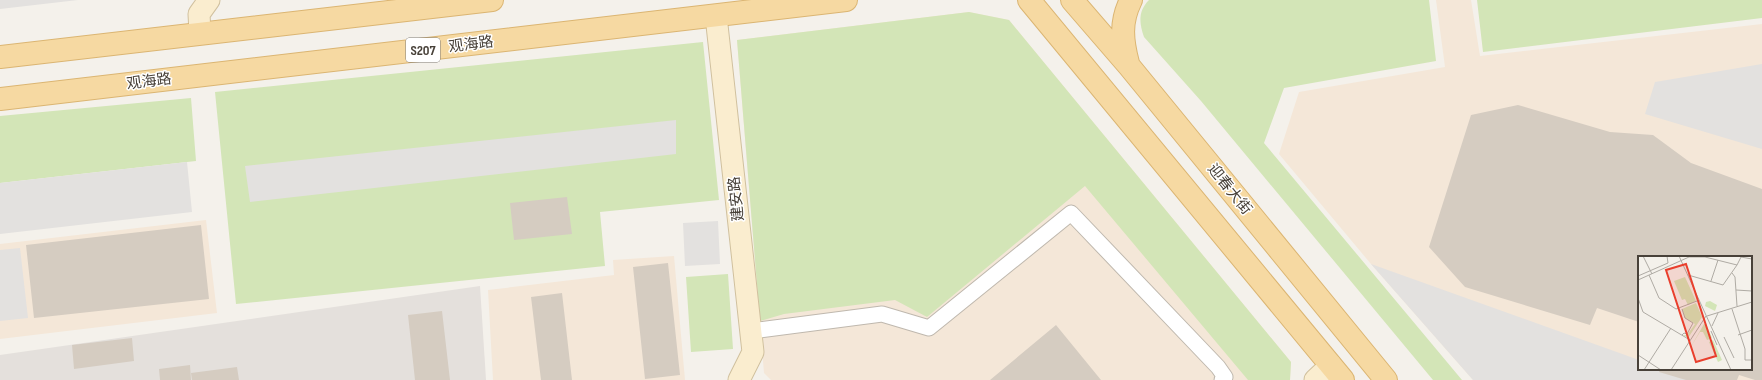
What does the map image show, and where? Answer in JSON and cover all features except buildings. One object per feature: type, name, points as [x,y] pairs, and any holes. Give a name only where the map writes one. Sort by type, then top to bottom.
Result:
[{"type":"main road","points":[[0,57],[492,0]]},
{"type":"main road","name":"观海路","points":[[0,99],[846,0]]},
{"type":"main road","points":[[1030,0],[1337,373]]},
{"type":"main road","name":"迎春大街","points":[[1072,0],[1129,66],[1386,380]]},
{"type":"main road","points":[[1129,66],[1123,45],[1122,29],[1126,11],[1131,0]]},
{"type":"street","points":[[200,33],[199,14],[209,0]]},
{"type":"street","name":"建安路","points":[[716,16],[753,352],[739,380]]},
{"type":"street","points":[[751,330],[882,314],[929,328],[1071,213],[1218,368],[1225,377],[1222,380]]},
{"type":"street","points":[[1315,380],[1337,373]]},
{"type":"shaded area","points":[[0,0],[78,0],[0,9]]},
{"type":"shaded area","points":[[1436,0],[1471,0],[1480,56],[1762,24],[1762,380],[1473,380],[1371,264],[1279,154],[1299,92],[1445,67]]},
{"type":"shaded area","points":[[969,12],[1009,20],[1291,362],[1290,380],[771,380],[764,373],[737,40]]},
{"type":"shaded area","points":[[1762,64],[1762,149],[1645,114],[1655,82]]},
{"type":"shaded area","points":[[676,120],[676,154],[250,202],[245,166]]},
{"type":"shaded area","points":[[187,162],[192,212],[0,234],[0,183]]},
{"type":"shaded area","points":[[206,220],[217,313],[0,339],[0,244]]},
{"type":"shaded area","points":[[718,221],[720,264],[685,266],[683,223]]},
{"type":"shaded area","points":[[20,248],[28,318],[0,321],[0,250]]},
{"type":"shaded area","points":[[674,256],[685,380],[493,380],[488,290],[614,275],[613,260]]},
{"type":"shaded area","points":[[1371,264],[1638,360],[1638,370],[1668,370],[1696,380],[1473,380]]},
{"type":"shaded area","points":[[480,286],[486,380],[0,380],[0,355]]},
{"type":"green space","points":[[1149,0],[1429,0],[1436,61],[1284,88],[1264,143],[1462,380],[1433,380],[1201,101],[1144,37],[1140,17],[1145,4]]},
{"type":"green space","points":[[1477,0],[1762,0],[1762,18],[1483,52]]},
{"type":"green space","points":[[969,12],[1009,20],[1291,362],[1290,380],[1248,380],[1085,186],[927,317],[895,300],[784,314],[760,321],[737,40]]},
{"type":"green space","points":[[703,42],[719,200],[600,212],[605,266],[236,304],[215,92]]},
{"type":"green space","points":[[191,98],[196,161],[0,183],[0,116]]},
{"type":"green space","points":[[728,274],[733,349],[691,352],[686,277]]}]
